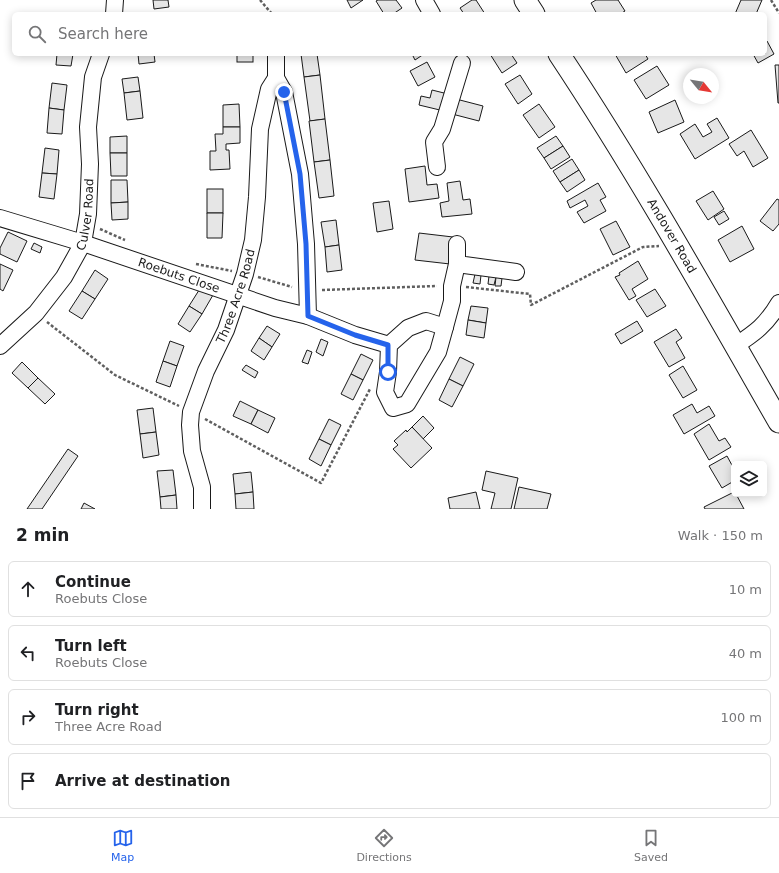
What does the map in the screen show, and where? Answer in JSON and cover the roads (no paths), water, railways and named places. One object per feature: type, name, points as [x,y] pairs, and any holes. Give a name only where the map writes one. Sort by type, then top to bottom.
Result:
[{"type":"main road","points":[[525,0],[533,12]]},
{"type":"main road","name":"Andover Road","points":[[560,56],[592,105],[677,245],[779,422]]},
{"type":"street","points":[[114,12],[115,0]]},
{"type":"street","points":[[424,0],[431,12]]},
{"type":"street","name":"Culver Road","points":[[0,346],[36,313],[64,277],[83,243],[87,223],[90,164],[88,127],[93,77],[100,56]]},
{"type":"street","name":"Three Acre Road","points":[[276,56],[276,78],[284,92],[300,174],[306,244],[308,316]]},
{"type":"street","points":[[437,167],[434,142],[442,129],[463,64]]},
{"type":"street","name":"Three Acre Road","points":[[202,509],[202,487],[192,451],[190,425],[191,412],[206,371],[226,330],[245,274],[252,240],[256,204],[260,129],[269,89],[276,78]]},
{"type":"street","name":"Roebuts Close","points":[[0,218],[83,243],[275,308],[308,316],[355,335],[388,345]]},
{"type":"street","points":[[446,327],[426,321],[408,328],[388,345],[386,392],[393,408],[407,404],[438,352],[446,327],[452,301],[452,286],[457,264],[457,244]]},
{"type":"street","points":[[457,264],[516,272]]},
{"type":"street","points":[[735,346],[759,330],[768,320],[779,303]]}]
